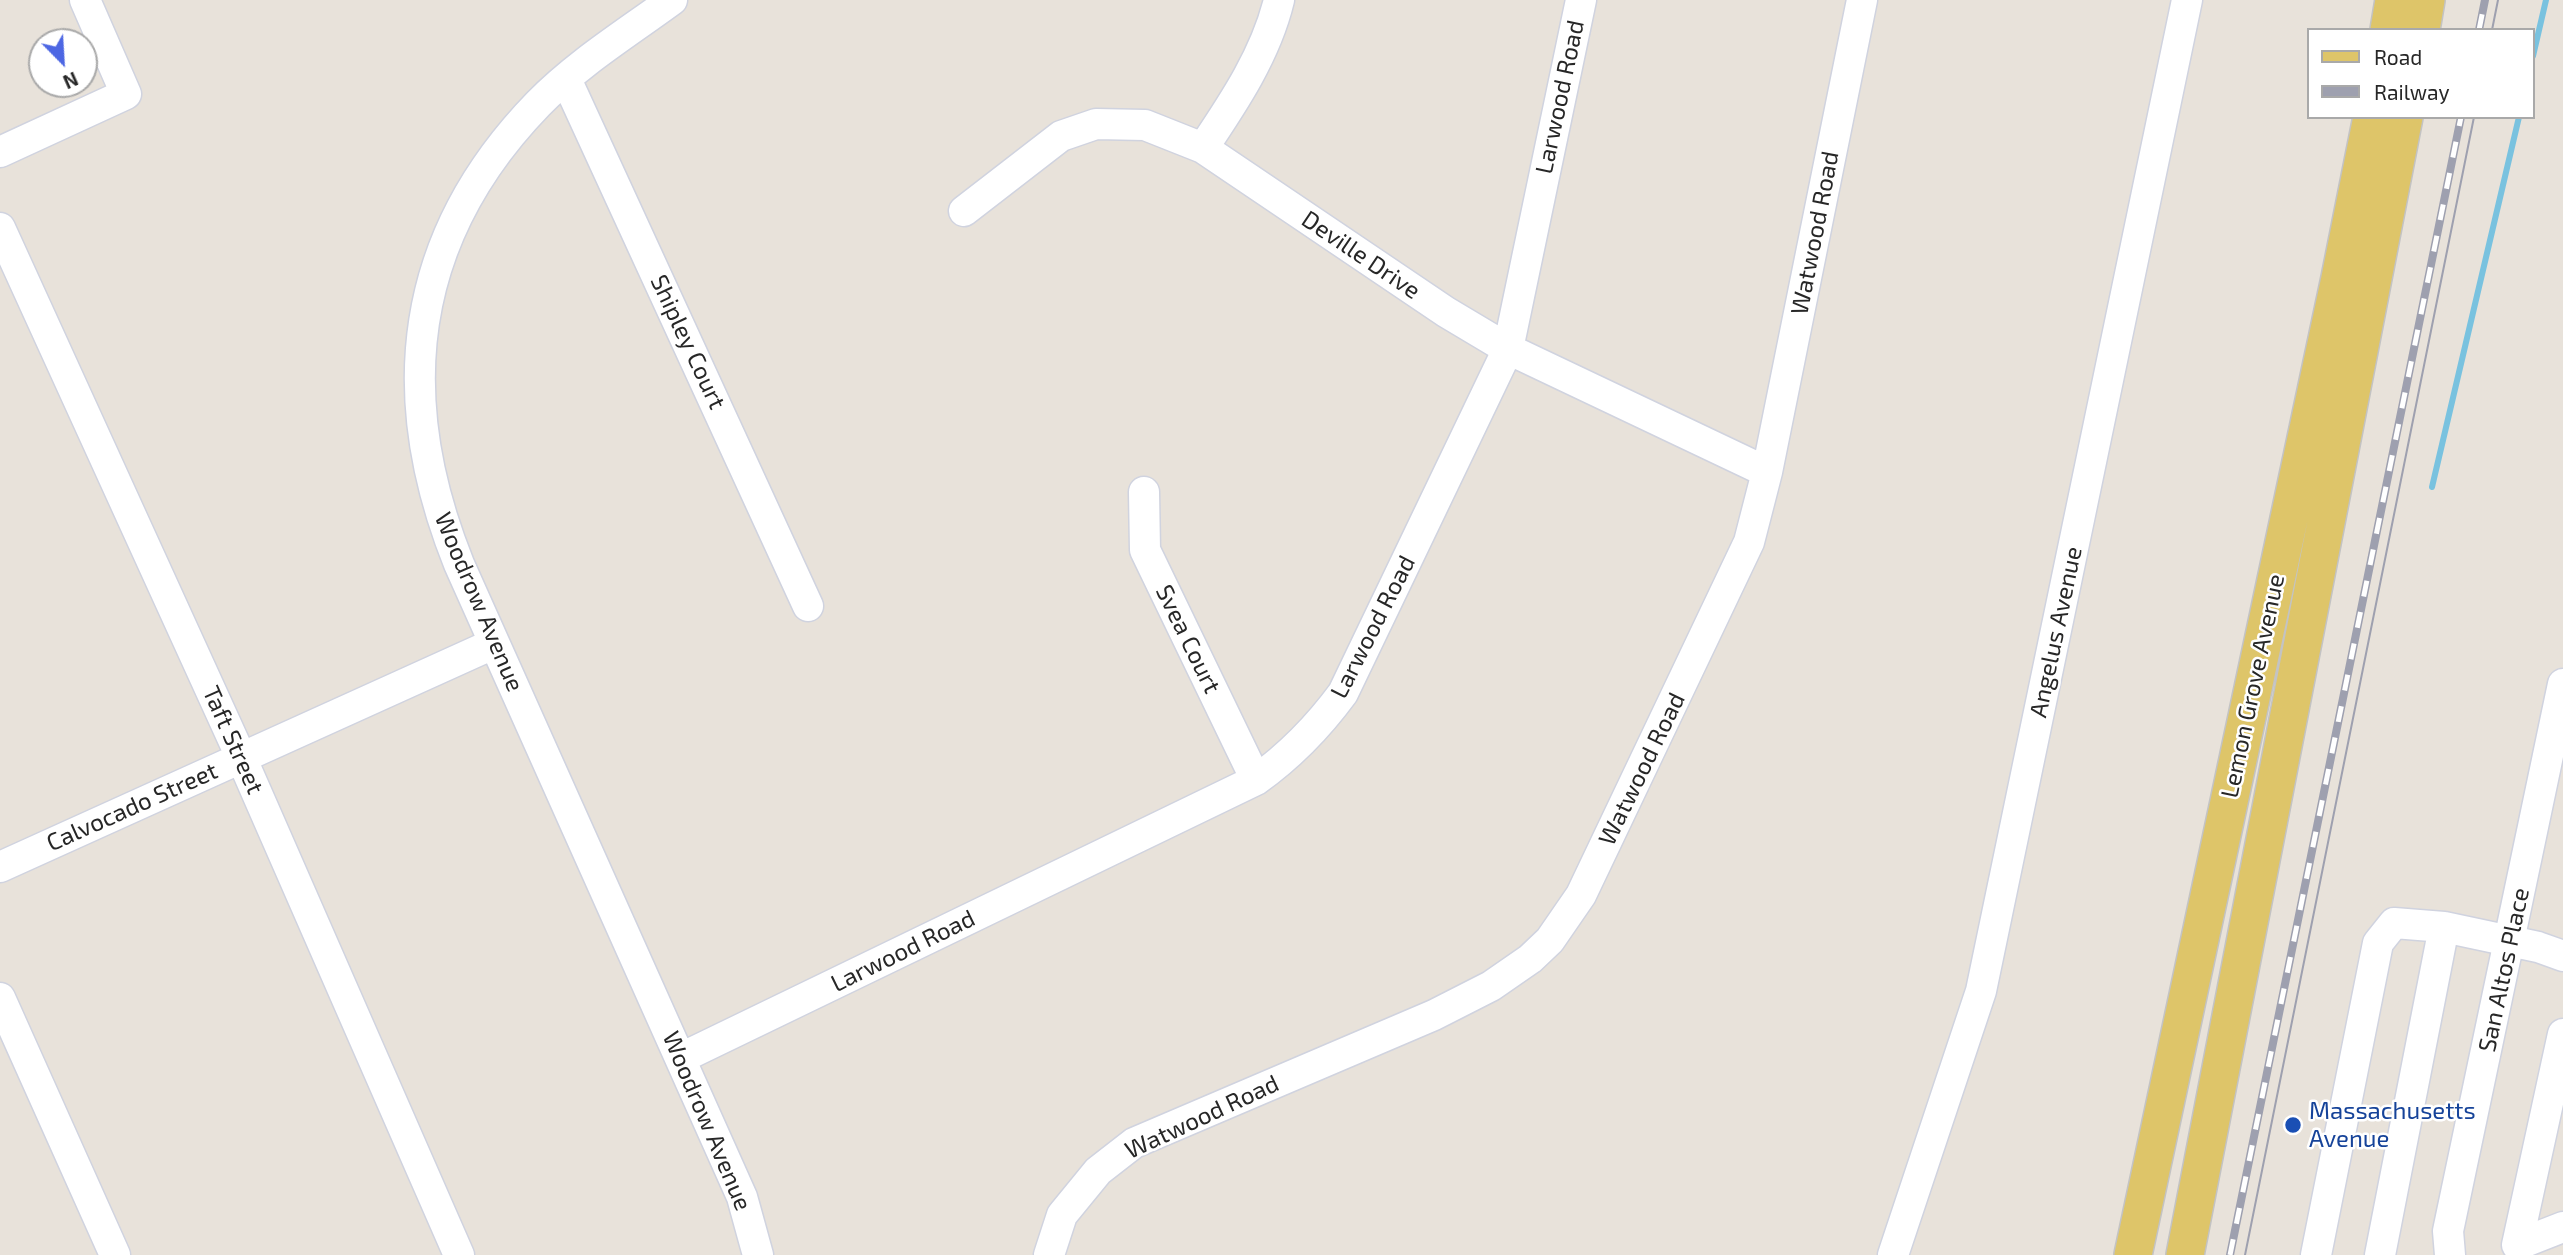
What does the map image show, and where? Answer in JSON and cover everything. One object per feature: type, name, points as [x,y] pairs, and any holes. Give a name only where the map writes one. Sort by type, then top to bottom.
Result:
[{"type":"main road","points":[[2389,28],[2394,0]]},
{"type":"main road","points":[[2421,28],[2427,0]]},
{"type":"main road","name":"Lemon Grove Avenue","points":[[2133,1255],[2372,119]]},
{"type":"main road","name":"Lemon Grove Avenue","points":[[2185,1255],[2404,119]]},
{"type":"street","points":[[0,152],[126,94],[85,0]]},
{"type":"street","name":"Woodrow Avenue","points":[[672,0],[566,79],[515,129],[473,188],[442,254],[424,324],[419,396],[426,467],[443,526],[742,1197],[758,1255]]},
{"type":"street","points":[[1203,148],[1259,56],[1272,29],[1279,0]]},
{"type":"street","name":"Larwood Road","points":[[681,1058],[1256,780],[1279,764],[1319,726],[1343,692],[1508,349],[1581,0]]},
{"type":"street","name":"Watwood Road","points":[[1049,1255],[1062,1215],[1098,1171],[1134,1143],[1434,1015],[1508,976],[1550,940],[1581,895],[1749,542],[1767,472],[1862,0]]},
{"type":"street","name":"Angelus Avenue","points":[[1894,1255],[1981,991],[2187,0]]},
{"type":"street","name":"Shipley Court","points":[[566,79],[808,606]]},
{"type":"street","name":"Deville Drive","points":[[964,211],[1061,136],[1096,124],[1146,125],[1203,148],[1446,312],[1508,349],[1767,472]]},
{"type":"street","name":"Taft Street","points":[[0,228],[241,757],[458,1255]]},
{"type":"street","name":"Svea Court","points":[[1144,492],[1145,550],[1256,780]]},
{"type":"street","name":"Calvocado Street","points":[[0,867],[494,644]]},
{"type":"street","name":"San Altos Place","points":[[2450,1255],[2448,1231],[2563,684]]},
{"type":"street","points":[[2316,1255],[2378,943],[2394,923],[2444,927],[2538,947],[2563,956]]},
{"type":"street","points":[[2380,1255],[2444,927]]},
{"type":"street","points":[[0,998],[115,1255]]},
{"type":"street","points":[[2563,1034],[2518,1245],[2563,1227]]},
{"type":"waterway","points":[[2535,47],[2546,0]]},
{"type":"waterway","points":[[2432,487],[2519,119]]},
{"type":"tram line","points":[[2492,28],[2498,0]]},
{"type":"tram line","points":[[2245,1255],[2474,119]]},
{"type":"railway","points":[[2479,28],[2485,0]]},
{"type":"railway","points":[[2230,1255],[2461,119]]},
{"type":"place","name":"Massachusetts Avenue","points":[[2293,1125]]}]
